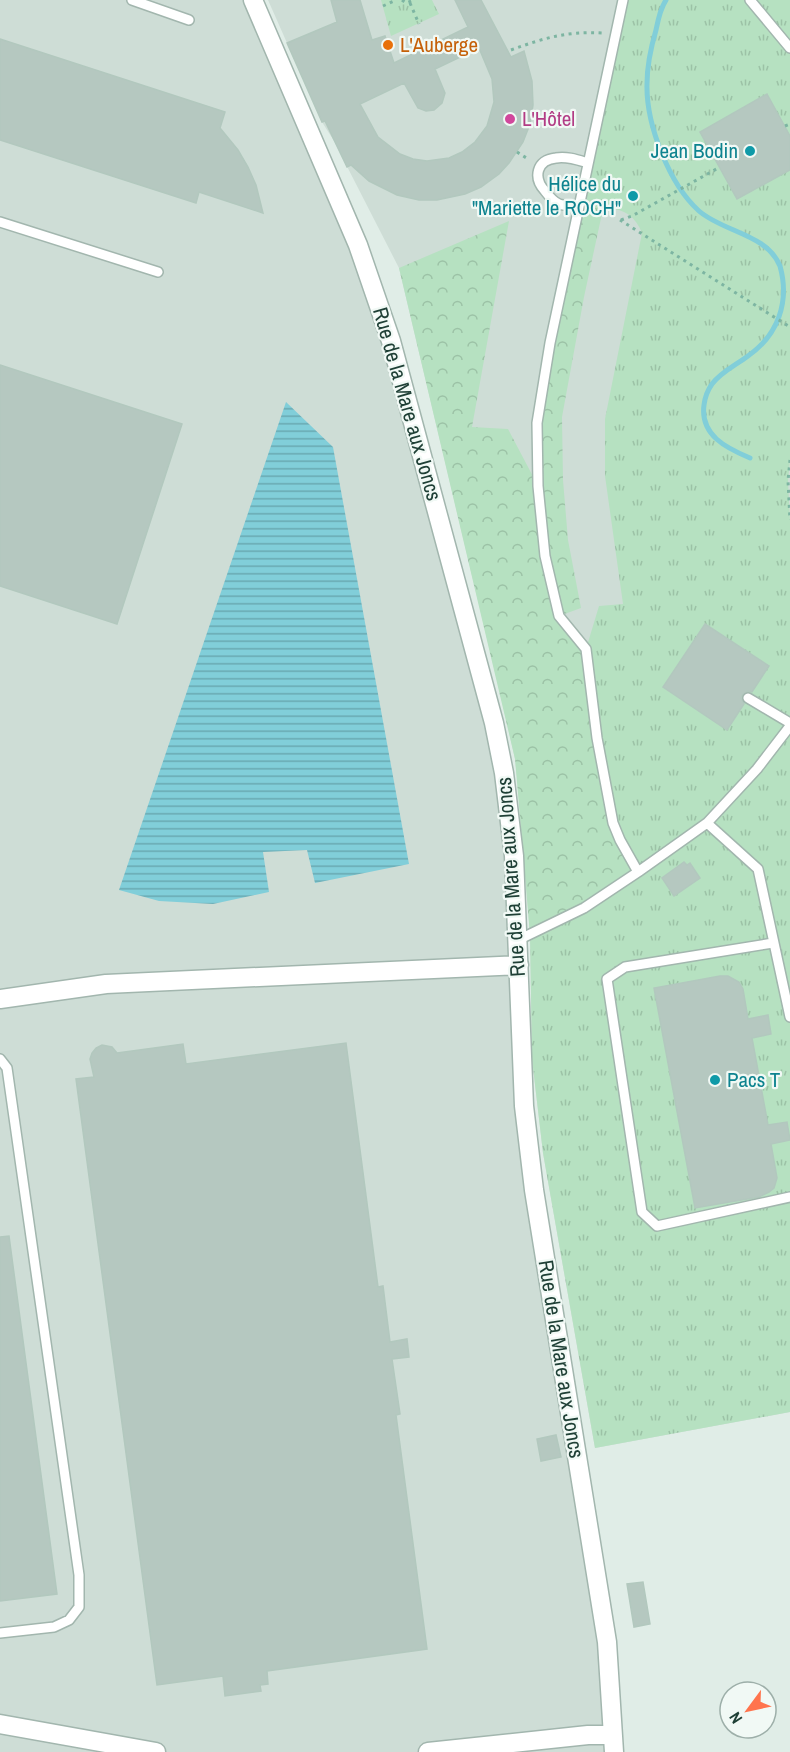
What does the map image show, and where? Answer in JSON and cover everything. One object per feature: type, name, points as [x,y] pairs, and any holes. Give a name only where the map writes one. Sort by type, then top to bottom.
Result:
[{"type":"street","name":"Rue de la Mare aux Joncs","points":[[253,0],[358,245],[394,352],[494,723],[509,812],[519,940],[524,1106],[531,1169],[607,1642],[613,1743]]},
{"type":"street","points":[[0,999],[106,984],[519,964]]},
{"type":"street","points":[[0,1724],[156,1752]]},
{"type":"street","points":[[428,1752],[588,1735],[613,1743]]},
{"type":"lane","points":[[132,0],[189,20]]},
{"type":"lane","points":[[623,0],[550,343],[537,423],[537,486],[545,556],[559,616],[586,649],[597,738],[613,823],[638,872]]},
{"type":"lane","points":[[750,0],[790,48]]},
{"type":"lane","points":[[578,205],[559,204],[546,193],[536,176],[538,167],[555,158],[570,158],[588,163]]},
{"type":"lane","points":[[0,222],[158,272]]},
{"type":"lane","points":[[519,940],[584,908],[707,823],[757,769],[790,725],[748,698]]},
{"type":"lane","points":[[707,823],[758,869],[790,1017]]},
{"type":"lane","points":[[773,943],[625,967],[607,979],[642,1212],[657,1226],[790,1197]]},
{"type":"lane","points":[[0,1059],[7,1068],[79,1575],[80,1607],[69,1620],[54,1627],[0,1633]]},
{"type":"path","points":[[383,6],[396,0]]},
{"type":"path","points":[[402,0],[412,1],[419,24]]},
{"type":"path","points":[[511,50],[543,37],[562,33],[617,34]]},
{"type":"path","points":[[785,126],[790,124]]},
{"type":"path","points":[[720,167],[632,216],[620,220],[788,326]]},
{"type":"path","points":[[790,460],[788,481],[790,520]]},
{"type":"shaded area","points":[[0,0],[253,0],[358,245],[504,773],[524,1106],[577,1453],[612,1752],[0,1752]]},
{"type":"shaded area","points":[[268,0],[790,0],[790,1412],[595,1448],[543,1153],[532,1059],[530,935],[520,803],[515,759],[504,710],[399,268],[322,122]]},
{"type":"green space","points":[[381,0],[432,0],[439,14],[391,36]]},
{"type":"green space","points":[[623,0],[790,0],[790,460],[788,481],[790,520],[790,1412],[595,1448],[543,1153],[532,1059],[530,935],[613,823],[586,649],[599,606],[623,604],[605,476],[605,419],[642,233],[636,221],[622,211],[578,205]]},
{"type":"green space","points":[[578,205],[603,209],[562,417],[563,480],[568,540],[581,608],[559,616],[586,649],[613,823],[638,872],[530,935],[515,759],[399,268],[509,221],[472,427],[508,429],[537,484],[537,423]]},
{"type":"water","points":[[286,402],[333,447],[409,864],[315,883],[307,850],[263,852],[269,892],[213,904],[159,901],[119,890]]},
{"type":"building","points":[[331,0],[360,0],[372,40],[385,36],[394,63],[468,27],[455,0],[481,0],[511,57],[524,51],[532,81],[533,105],[530,124],[523,142],[509,163],[499,174],[481,187],[465,194],[437,200],[419,200],[397,195],[369,181],[351,165],[347,167],[325,121],[322,122],[287,43],[337,22]],"holes":[[[479,48],[492,79],[494,102],[487,126],[475,142],[449,158],[427,161],[400,154],[378,137],[360,104],[404,83],[418,108],[426,111],[434,110],[442,103],[445,93],[435,69]]]},
{"type":"building","points":[[0,39],[225,112],[220,128],[248,167],[256,185],[263,213],[199,192],[196,203],[0,140]]},
{"type":"building","name":"Jean Bodin","points":[[767,94],[790,136],[790,170],[737,199],[700,132]]},
{"type":"building","points":[[0,365],[182,424],[117,624],[0,586]]},
{"type":"building","points":[[705,624],[769,666],[752,692],[748,691],[743,694],[741,698],[744,704],[727,730],[663,687]]},
{"type":"building","points":[[684,862],[687,865],[690,863],[700,878],[674,896],[662,878]]},
{"type":"building","name":"Pacs T","points":[[728,976],[739,982],[743,989],[748,1019],[768,1015],[771,1034],[752,1038],[768,1125],[787,1122],[790,1140],[771,1144],[777,1178],[774,1188],[769,1192],[759,1197],[695,1208],[654,988]]},
{"type":"building","points":[[346,1043],[378,1287],[383,1286],[390,1342],[407,1339],[409,1357],[392,1359],[400,1414],[396,1415],[427,1649],[267,1671],[268,1684],[260,1685],[261,1691],[225,1696],[223,1676],[157,1685],[76,1079],[94,1077],[90,1059],[96,1048],[102,1045],[112,1047],[117,1053],[183,1044],[186,1064]]},
{"type":"building","points":[[9,1236],[57,1594],[0,1601],[0,1237]]},
{"type":"building","points":[[556,1435],[561,1457],[541,1461],[537,1439]]},
{"type":"building","points":[[643,1582],[650,1624],[634,1627],[627,1584]]},
{"type":"waterway","points":[[666,0],[658,18],[647,77],[650,117],[661,152],[678,185],[699,211],[765,247],[774,255],[783,279],[782,305],[774,328],[758,348],[716,380],[709,389],[704,402],[704,415],[710,432],[724,445],[750,458]]},
{"type":"place","name":"L'Auberge","points":[[388,45]]},
{"type":"place","name":"L'Hôtel","points":[[510,119]]},
{"type":"place","name":"Jean Bodin","points":[[750,151]]},
{"type":"place","name":"Hélice du \"Mariette le ROCH\"","points":[[633,196]]},
{"type":"place","name":"Pacs T","points":[[715,1080]]}]
